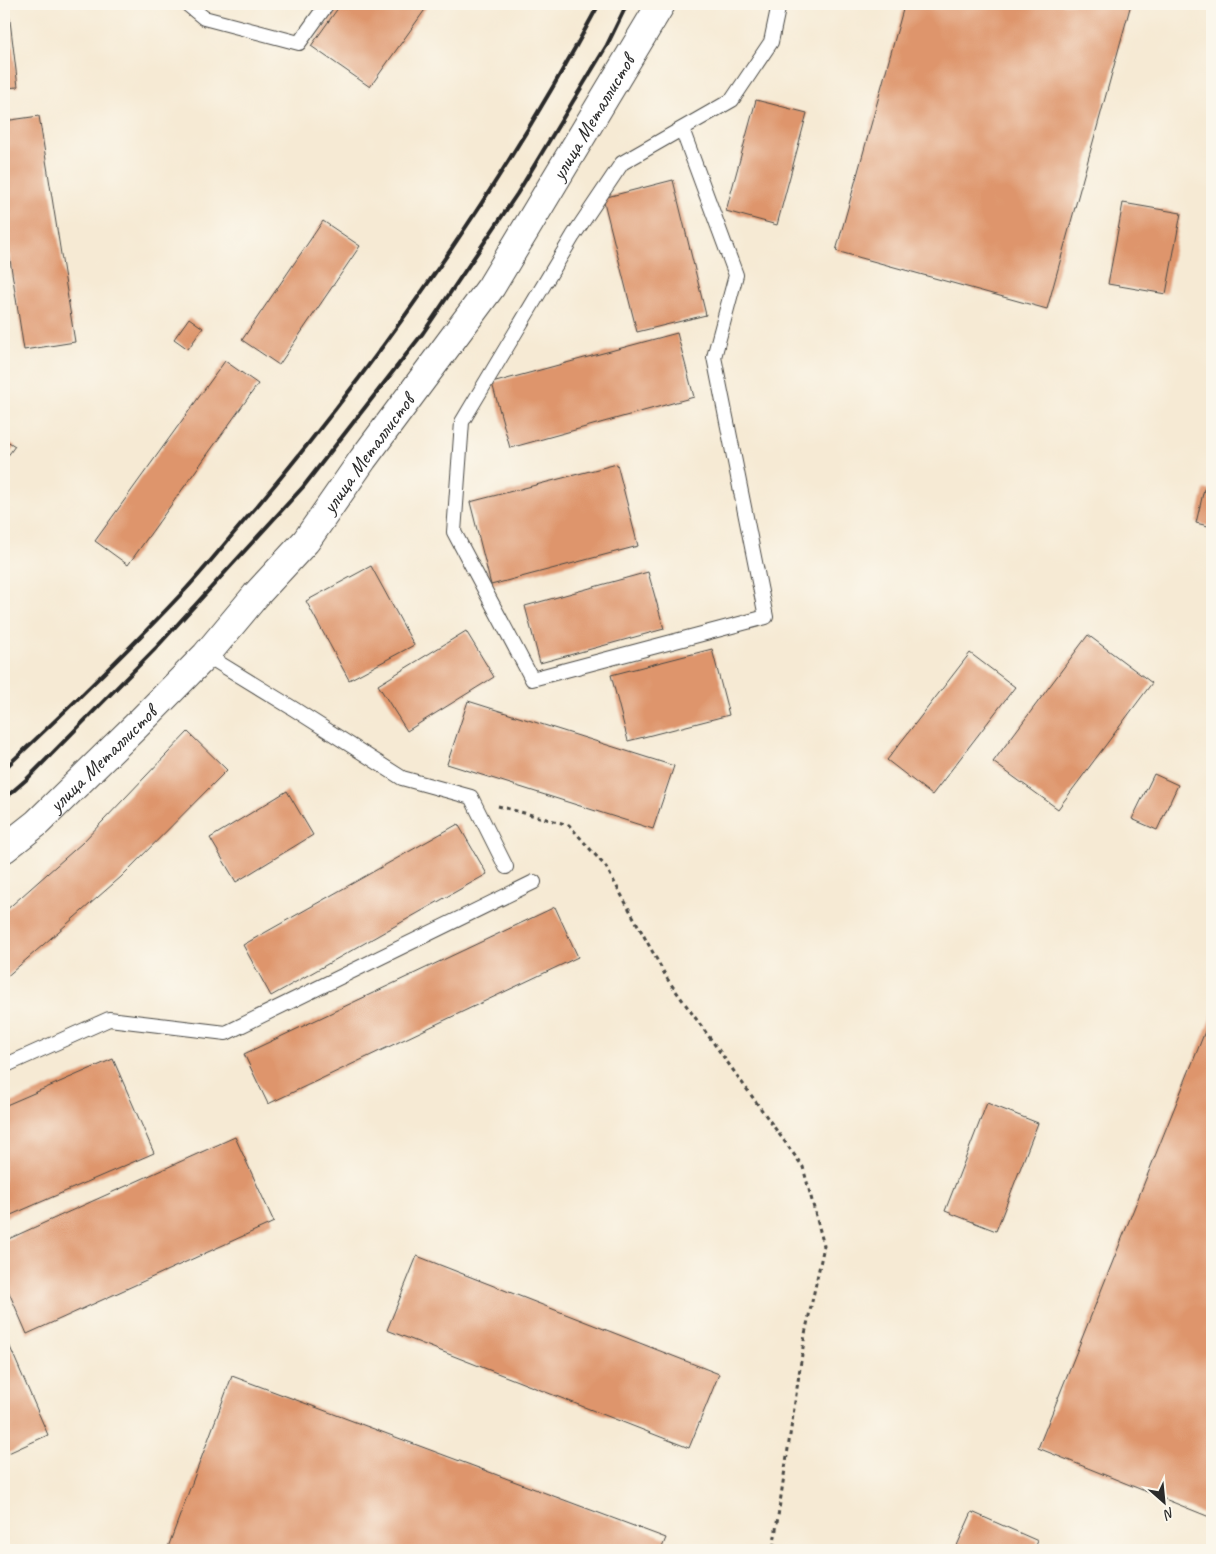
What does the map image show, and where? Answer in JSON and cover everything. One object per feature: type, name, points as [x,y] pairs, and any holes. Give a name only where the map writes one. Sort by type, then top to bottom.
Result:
[{"type":"main road","name":"улица Металлистов","points":[[4,849],[36,823],[206,655],[256,595],[306,540],[363,459],[491,287],[661,4]]},
{"type":"lane","points":[[187,4],[204,18],[299,42],[328,4]]},
{"type":"lane","points":[[682,129],[736,276],[714,357],[766,617],[532,679],[454,532],[462,422],[573,236],[622,163],[732,100],[771,42],[779,4]]},
{"type":"lane","points":[[206,655],[402,778],[471,797],[506,867]]},
{"type":"lane","points":[[4,1066],[109,1019],[226,1033],[534,882]]},
{"type":"path","points":[[471,797],[537,818],[569,825],[606,867],[668,980],[803,1167],[824,1246],[805,1334],[773,1550]]},
{"type":"building","points":[[4,4],[8,4],[18,87],[4,88]]},
{"type":"building","points":[[341,4],[429,4],[370,87],[311,46]]},
{"type":"building","points":[[897,4],[1131,4],[1047,309],[836,251],[904,6]]},
{"type":"building","points":[[756,100],[807,113],[777,225],[726,211]]},
{"type":"building","points":[[39,116],[75,342],[24,350],[4,221],[4,121]]},
{"type":"building","points":[[673,180],[706,315],[637,332],[603,198]]},
{"type":"building","points":[[1123,203],[1181,213],[1166,294],[1108,284]]},
{"type":"building","points":[[323,221],[360,246],[279,365],[242,340]]},
{"type":"building","points":[[189,318],[203,328],[188,349],[174,339]]},
{"type":"building","points":[[677,333],[694,397],[510,448],[492,383]]},
{"type":"building","points":[[225,361],[258,384],[128,565],[95,541]]},
{"type":"building","points":[[4,439],[15,446],[4,461]]},
{"type":"building","points":[[617,464],[638,546],[491,585],[470,502]]},
{"type":"building","points":[[1204,489],[1212,491],[1212,527],[1196,523]]},
{"type":"building","points":[[371,566],[414,645],[349,680],[306,601]]},
{"type":"building","points":[[648,572],[664,629],[540,663],[525,606]]},
{"type":"building","points":[[466,631],[494,677],[407,731],[378,685]]},
{"type":"building","points":[[1088,635],[1152,683],[1058,809],[993,762]]},
{"type":"building","points":[[712,649],[729,715],[628,741],[611,675]]},
{"type":"building","points":[[970,653],[1015,687],[932,795],[887,760]]},
{"type":"building","points":[[468,701],[674,766],[653,829],[447,764]]},
{"type":"building","points":[[188,732],[227,770],[121,877],[4,979],[4,912],[82,843]]},
{"type":"building","points":[[1154,774],[1178,785],[1157,830],[1132,819]]},
{"type":"building","points":[[287,791],[313,835],[236,882],[210,838]]},
{"type":"building","points":[[458,824],[487,874],[271,996],[243,945]]},
{"type":"building","points":[[555,907],[578,957],[268,1104],[244,1054]]},
{"type":"building","points":[[1212,1014],[1212,1518],[1038,1448]]},
{"type":"building","points":[[113,1059],[154,1153],[4,1218],[4,1106]]},
{"type":"building","points":[[987,1103],[1038,1123],[996,1231],[945,1211]]},
{"type":"building","points":[[235,1137],[274,1222],[27,1334],[4,1281],[4,1241]]},
{"type":"building","points":[[417,1256],[719,1374],[689,1448],[387,1330]]},
{"type":"building","points":[[4,1333],[48,1435],[4,1455]]},
{"type":"building","points":[[232,1376],[666,1538],[661,1550],[167,1550]]},
{"type":"building","points":[[972,1512],[1038,1541],[1034,1550],[955,1550]]},
{"type":"railway","points":[[4,769],[96,681],[185,590],[258,505],[353,386],[442,263],[484,200],[524,136],[599,4]]},
{"type":"railway","points":[[4,799],[27,779],[155,649],[303,487],[423,333],[517,194],[607,45],[627,4]]}]
